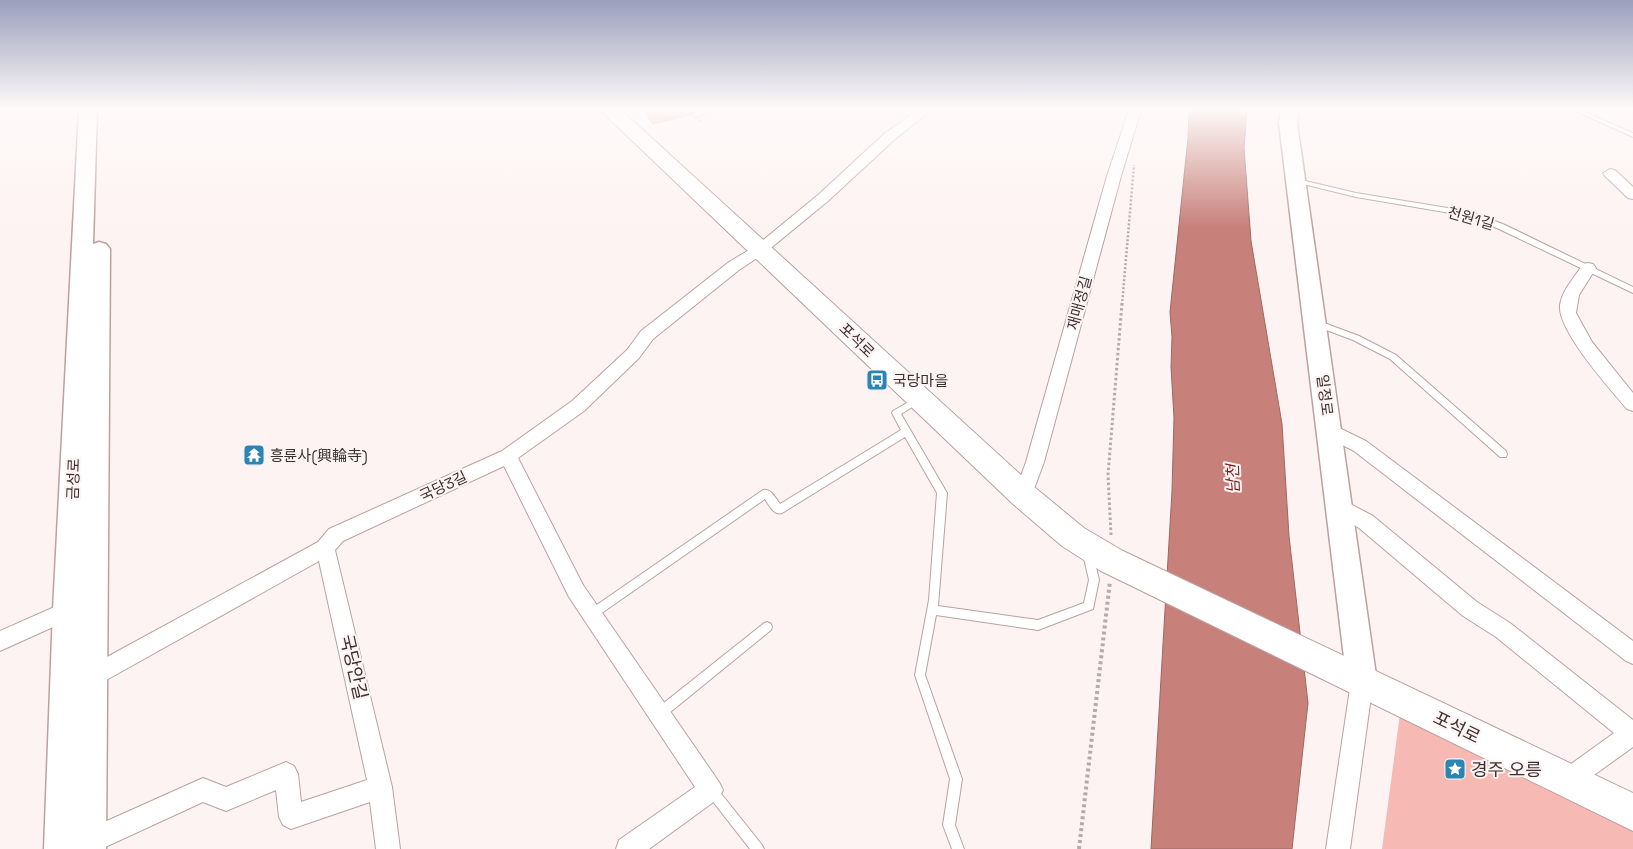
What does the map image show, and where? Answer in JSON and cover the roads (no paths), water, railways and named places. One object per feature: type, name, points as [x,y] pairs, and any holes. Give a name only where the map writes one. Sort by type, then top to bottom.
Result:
[{"type":"main road","name":"포석로","points":[[653,150],[1023,495],[1073,537],[1099,553],[1633,812]]},
{"type":"street","name":"금성로","points":[[61,849],[68,610],[86,150]]},
{"type":"street","name":"금성로","points":[[101,150],[89,846],[203,790],[226,799],[286,774],[291,817],[380,786]]},
{"type":"street","name":"국당3길","points":[[93,676],[325,548],[336,535],[508,456],[578,406],[633,354],[647,335],[734,266],[761,249],[823,198],[876,150]]},
{"type":"street","name":"재매정길","points":[[1023,495],[1035,462],[1122,150]]},
{"type":"street","name":"일정로","points":[[1292,150],[1362,682]]},
{"type":"street","points":[[1610,173],[1633,195]]},
{"type":"street","points":[[1588,268],[1571,295],[1568,313],[1578,332],[1608,377],[1633,404]]},
{"type":"street","points":[[1329,430],[1360,446],[1633,654]]},
{"type":"street","points":[[508,456],[576,592],[711,790],[628,849]]},
{"type":"street","points":[[1339,506],[1366,522],[1470,609],[1503,630],[1633,733],[1568,780]]},
{"type":"street","name":"국당안길","points":[[325,548],[380,786],[388,849]]},
{"type":"street","points":[[0,641],[68,610]]},
{"type":"street","points":[[1338,849],[1362,682]]},
{"type":"lane","name":"천원1길","points":[[1297,181],[1356,195],[1469,214],[1502,227],[1633,290]]},
{"type":"lane","points":[[1316,323],[1356,338],[1394,357],[1503,454]]},
{"type":"lane","points":[[919,399],[896,413],[942,493],[932,610],[920,675],[956,779],[949,825],[958,849]]},
{"type":"lane","points":[[592,614],[766,493],[779,510],[907,431]]},
{"type":"lane","points":[[932,610],[1038,625],[1089,606],[1099,553]]},
{"type":"lane","points":[[659,714],[767,627]]},
{"type":"lane","points":[[711,790],[758,849]]},
{"type":"water","name":"남천","points":[[1187,150],[1244,150],[1251,241],[1282,424],[1289,536],[1308,703],[1292,849],[1151,849],[1172,491],[1174,418],[1170,312]]},
{"type":"place","name":"국당마을","points":[[877,380]]},
{"type":"place","name":"흥륜사(興輪寺)","points":[[254,455]]},
{"type":"place","name":"경주 오릉","points":[[1455,769]]}]
